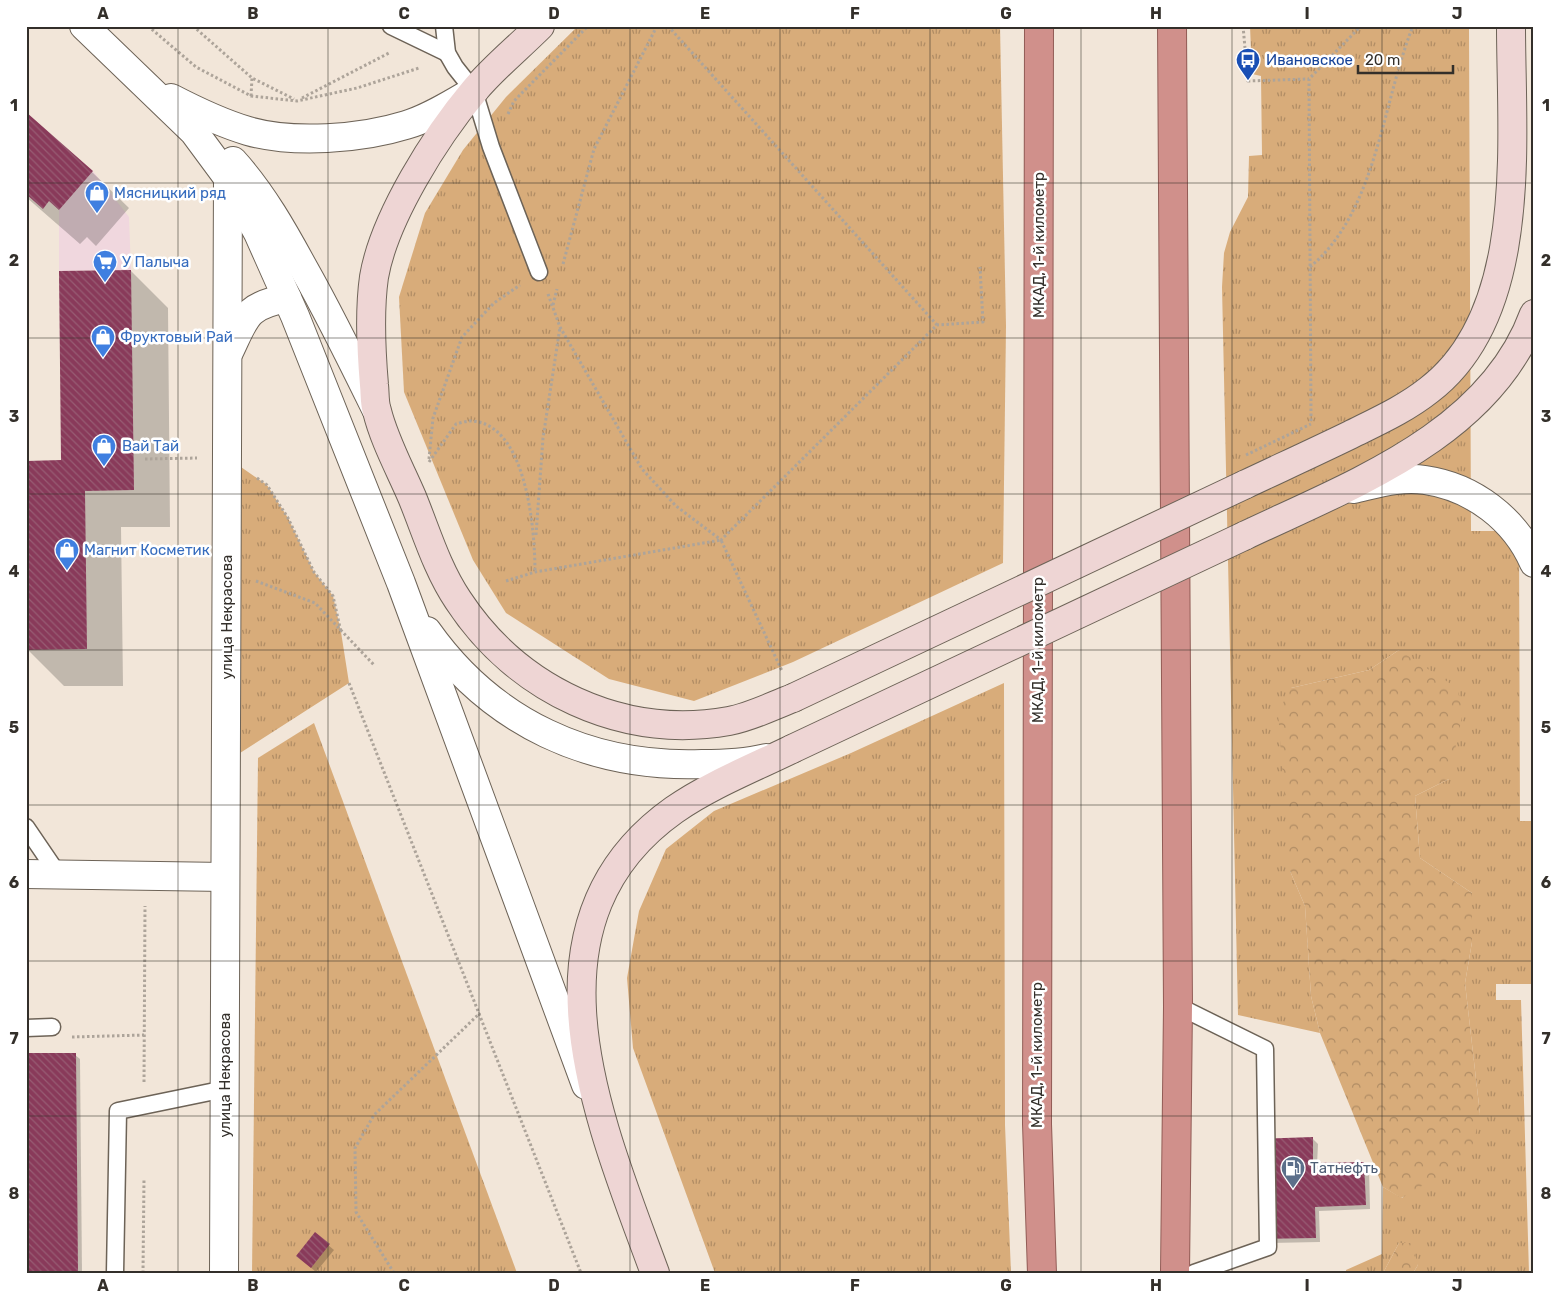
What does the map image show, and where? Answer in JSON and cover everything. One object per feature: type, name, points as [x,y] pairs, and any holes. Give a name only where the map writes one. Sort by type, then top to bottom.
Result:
[{"type":"highway","name":"МКАД, 1-й километр","points":[[1039,26],[1037,1124],[1042,1273]]},
{"type":"highway","points":[[1172,26],[1178,1006],[1175,1273]]},
{"type":"main road","points":[[540,26],[474,91],[435,143],[402,201],[384,243],[374,276],[372,317],[376,410],[440,568],[477,628],[504,655],[533,679],[567,698],[596,711],[626,719],[690,725],[731,720],[792,698],[1395,413],[1431,389],[1468,348],[1484,320],[1497,282],[1506,243],[1511,193],[1511,26]]},
{"type":"main road","points":[[655,1273],[607,1142],[588,1069],[580,989],[583,954],[591,922],[601,898],[619,867],[639,842],[674,811],[710,789],[1314,503],[1414,450],[1455,422],[1486,393],[1509,366],[1528,331],[1534,314]]},
{"type":"street","points":[[84,26],[194,132],[228,178],[258,233],[287,298],[401,583],[607,1142]]},
{"type":"street","points":[[135,74],[169,98],[203,127],[236,163],[262,198],[315,289],[376,410]]},
{"type":"street","points":[[169,98],[209,117],[249,131],[283,136],[330,138],[366,134],[407,125],[474,91]]},
{"type":"street","name":"улица Некрасова","points":[[224,1273],[228,178]]},
{"type":"street","points":[[227,358],[248,313],[265,302],[287,298]]},
{"type":"street","points":[[1314,503],[1350,490],[1390,480],[1425,480],[1457,489],[1484,503],[1508,522],[1528,549],[1534,563]]},
{"type":"street","points":[[401,583],[418,618],[444,655],[511,713],[546,735],[618,759],[656,764],[730,764],[764,759],[792,749]]},
{"type":"street","points":[[26,874],[225,877]]},
{"type":"lane","points":[[391,26],[447,53]]},
{"type":"lane","points":[[444,26],[447,53],[455,67],[474,91],[492,147],[539,272]]},
{"type":"lane","points":[[26,827],[58,874]]},
{"type":"lane","points":[[1178,1006],[1265,1049],[1268,1247],[1194,1273]]},
{"type":"lane","points":[[26,1028],[52,1027]]},
{"type":"lane","points":[[114,1273],[118,1111],[225,1089]]},
{"type":"path","points":[[148,26],[196,67],[251,96],[297,101],[358,88],[419,68]]},
{"type":"path","points":[[193,26],[252,78],[297,101]]},
{"type":"path","points":[[492,147],[514,101],[588,26]]},
{"type":"path","points":[[561,271],[594,149],[657,26]]},
{"type":"path","points":[[668,26],[936,325]]},
{"type":"path","points":[[1243,26],[1248,81],[1308,79],[1361,26]]},
{"type":"path","points":[[1310,267],[1325,254],[1342,230],[1370,171],[1404,50],[1414,26]]},
{"type":"path","points":[[297,101],[416,39]]},
{"type":"path","points":[[251,96],[252,78]]},
{"type":"path","points":[[1308,79],[1311,424],[1319,420]]},
{"type":"path","points":[[506,581],[535,572],[722,540],[936,325],[983,322],[980,266]]},
{"type":"path","points":[[432,471],[429,462],[433,418],[462,337],[494,303],[539,272],[560,327],[642,469],[676,506],[722,540],[783,671],[774,675]]},
{"type":"path","points":[[553,306],[559,280]]},
{"type":"path","points":[[535,572],[543,438],[560,327]]},
{"type":"path","points":[[429,462],[456,424],[470,421],[491,427],[512,448],[525,485],[536,541]]},
{"type":"path","points":[[145,459],[228,458],[267,485],[288,518],[314,572],[333,596],[342,632]]},
{"type":"path","points":[[227,569],[315,603],[375,666]]},
{"type":"path","points":[[349,683],[581,1273]]},
{"type":"path","points":[[144,1106],[145,875]]},
{"type":"path","points":[[394,1273],[356,1212],[355,1148],[374,1114],[480,1013]]},
{"type":"path","points":[[66,1037],[144,1035]]},
{"type":"path","points":[[143,1273],[144,1174]]},
{"type":"shaded area","points":[[93,171],[129,217],[131,270],[59,271],[59,210]]},
{"type":"green space","points":[[578,26],[1000,26],[1006,326],[1003,563],[793,662],[694,701],[609,679],[506,613],[473,560],[404,392],[399,297],[425,213],[463,150],[506,97]]},
{"type":"green space","points":[[1250,26],[1469,26],[1471,531],[1519,531],[1520,821],[1534,821],[1534,984],[1496,984],[1496,1000],[1521,1000],[1529,1273],[1413,1273],[1418,1265],[1399,1243],[1383,1273],[1346,1273],[1346,1270],[1382,1254],[1383,1187],[1402,1198],[1480,1114],[1465,983],[1472,942],[1472,893],[1420,858],[1415,796],[1449,779],[1399,650],[1369,670],[1291,688],[1290,871],[1305,906],[1311,996],[1320,1033],[1238,1015],[1222,287],[1224,253],[1230,232],[1248,197],[1249,156],[1262,155],[1261,76],[1252,74]]},
{"type":"green space","points":[[228,458],[267,485],[288,518],[314,572],[333,596],[349,683],[226,762]]},
{"type":"green space","points":[[1399,650],[1457,688],[1463,712],[1449,779],[1415,796],[1420,858],[1472,893],[1472,942],[1465,983],[1480,1114],[1470,1158],[1401,1198],[1383,1187],[1320,1033],[1311,996],[1305,906],[1290,871],[1278,712],[1291,688],[1369,670]]},
{"type":"green space","points":[[1004,683],[1005,1125],[1011,1273],[715,1273],[633,1048],[627,978],[639,911],[666,849],[714,811],[851,753]]},
{"type":"green space","points":[[314,723],[517,1273],[252,1273],[258,758]]},
{"type":"green space","points":[[1399,1243],[1412,1243],[1418,1265],[1413,1273],[1383,1273]]},
{"type":"building","points":[[26,112],[93,171],[59,210],[49,201],[43,209],[26,194]]},
{"type":"building","points":[[131,270],[134,490],[85,491],[87,649],[26,650],[26,461],[61,460],[59,271]]},
{"type":"building","points":[[26,1053],[76,1053],[78,1273],[26,1273]]},
{"type":"building","points":[[1313,1137],[1313,1163],[1364,1162],[1366,1205],[1315,1207],[1316,1238],[1261,1239],[1258,1139]]},
{"type":"building","points":[[315,1232],[330,1244],[311,1268],[296,1256]]},
{"type":"place","name":"Ивановское","points":[[1248,81]]},
{"type":"place","name":"Мясницкий ряд","points":[[97,214]]},
{"type":"place","name":"У Палыча","points":[[105,283]]},
{"type":"place","name":"Фруктовый Рай","points":[[103,358]]},
{"type":"place","name":"Вай Тай","points":[[104,467]]},
{"type":"place","name":"Магнит Косметик","points":[[67,571]]},
{"type":"place","name":"Татнефть","points":[[1293,1189]]}]
